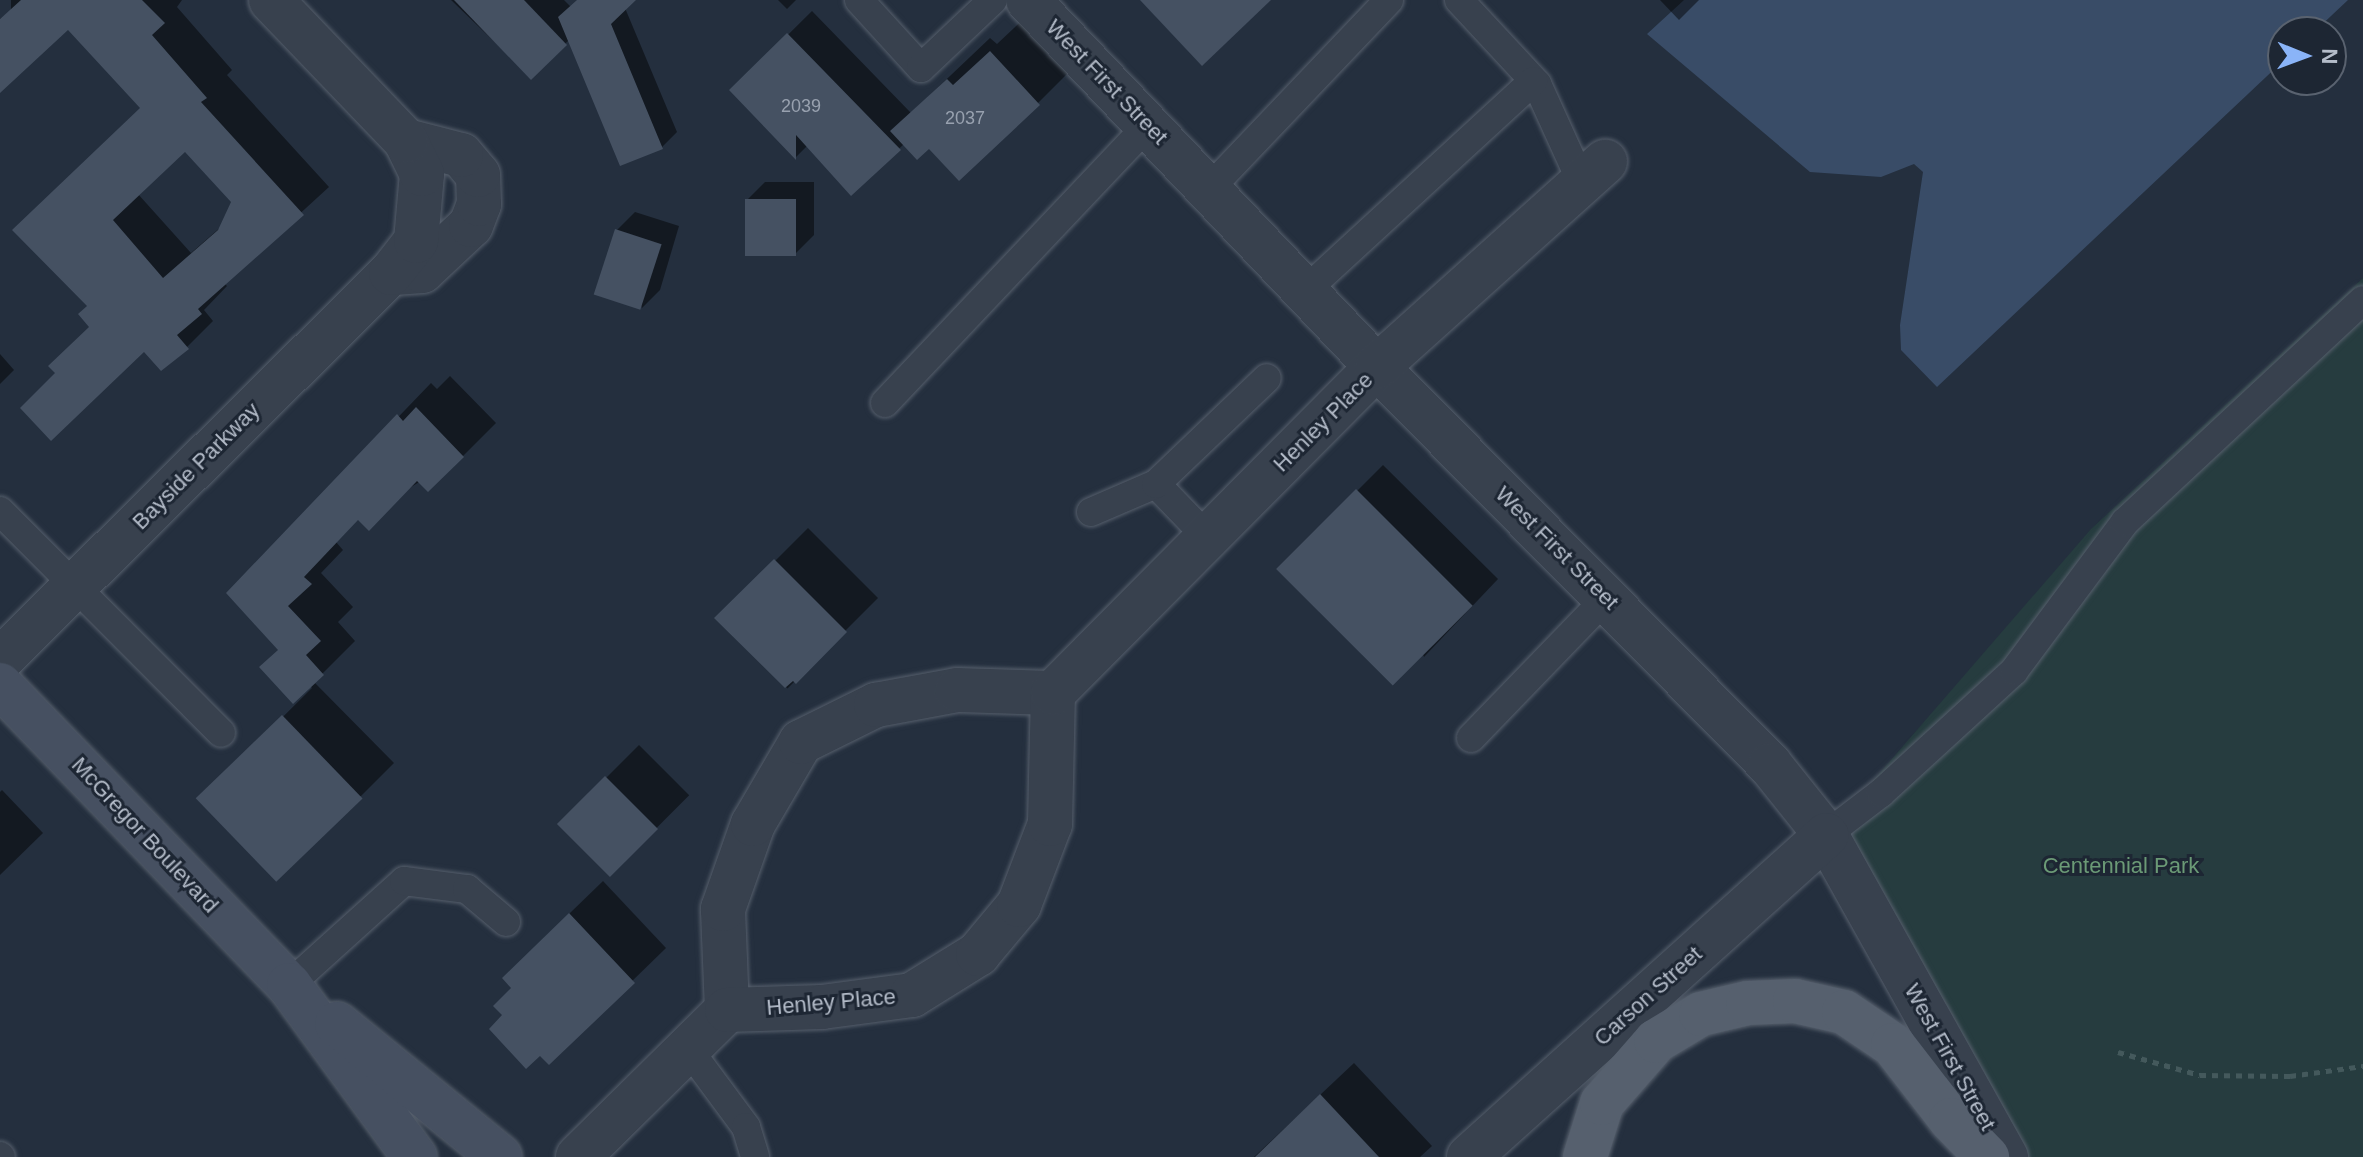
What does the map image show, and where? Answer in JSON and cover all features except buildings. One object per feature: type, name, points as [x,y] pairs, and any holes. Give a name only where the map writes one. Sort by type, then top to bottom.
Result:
[{"type":"main road","name":"McGregor Boulevard","points":[[0,685],[289,985],[500,1157]]},
{"type":"main road","name":"McGregor Boulevard","points":[[289,985],[415,1157]]},
{"type":"main road","points":[[1585,1157],[1602,1103],[1656,1041],[1701,1014],[1748,1003],[1795,1001],[1844,1012],[1893,1045],[1951,1120],[1987,1157]]},
{"type":"main road","name":"McGregor Boulevard","points":[[426,1096],[469,1157]]},
{"type":"street","name":"Bayside Parkway","points":[[0,660],[391,273],[416,241],[422,207],[422,174],[406,141],[271,0]]},
{"type":"street","name":"West First Street","points":[[1028,0],[1377,367],[1770,765],[1826,835],[2006,1157]]},
{"type":"street","points":[[391,273],[422,271],[471,225],[479,204],[478,175],[461,155],[406,141]]},
{"type":"street","name":"Henley Place","points":[[727,1010],[822,1007],[912,995],[978,954],[1019,905],[1050,824],[1053,693],[1377,367],[1593,173]]},
{"type":"street","points":[[578,1157],[727,1010],[723,909],[753,824],[801,742],[876,705],[957,690],[1053,693]]},
{"type":"street","name":"Carson Street","points":[[1469,1157],[1826,835]]},
{"type":"lane","points":[[859,0],[921,68],[993,0]]},
{"type":"lane","points":[[1209,189],[1389,0]]},
{"type":"lane","points":[[1459,0],[1533,81],[1593,173]]},
{"type":"lane","points":[[1305,291],[1533,81]]},
{"type":"lane","points":[[885,403],[1148,125]]},
{"type":"lane","points":[[1826,835],[1881,793],[2014,671],[2125,522],[2363,300]]},
{"type":"lane","points":[[1091,512],[1156,484],[1267,378]]},
{"type":"lane","points":[[1156,484],[1207,537]]},
{"type":"lane","points":[[0,511],[221,733]]},
{"type":"lane","points":[[1471,738],[1606,598]]},
{"type":"lane","points":[[289,985],[404,881],[467,889],[506,922]]},
{"type":"lane","points":[[689,1050],[746,1127],[755,1157]]},
{"type":"path","points":[[2118,1052],[2200,1075],[2290,1076],[2363,1066]]},
{"type":"green space","name":"Centennial Park","points":[[2363,278],[2363,1157],[2006,1157],[1826,835],[2091,529]]},
{"type":"water","points":[[1684,0],[2348,0],[2331,16],[2267,16],[2267,76],[1937,387],[1901,350],[1900,325],[1923,172],[1914,164],[1881,177],[1810,172],[1647,34]]}]
